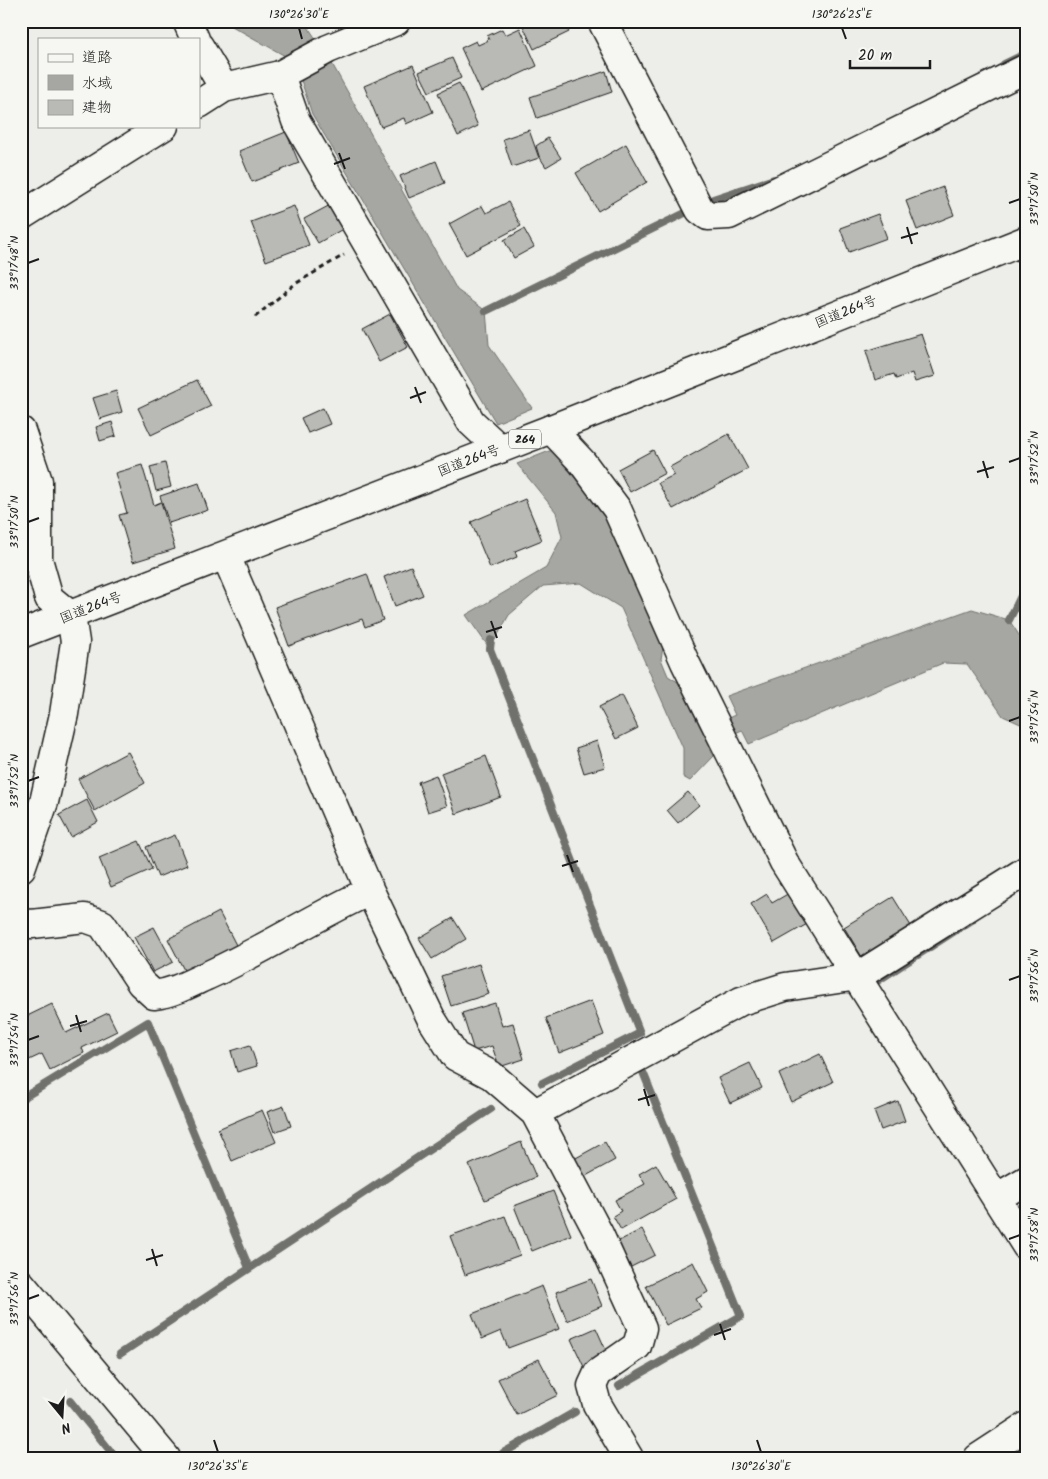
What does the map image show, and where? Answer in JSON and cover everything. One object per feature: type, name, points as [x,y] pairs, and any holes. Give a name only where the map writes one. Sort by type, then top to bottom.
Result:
[{"type":"main road","points":[[187,21],[195,38]]},
{"type":"main road","points":[[200,103],[224,88],[284,73],[328,49],[396,21]]},
{"type":"main road","points":[[602,21],[700,210],[708,216],[729,215],[1027,68]]},
{"type":"main road","points":[[200,48],[224,88]]},
{"type":"main road","points":[[284,73],[296,121],[471,422],[500,449]]},
{"type":"main road","points":[[21,216],[161,128]]},
{"type":"main road","name":"国道264号","points":[[21,634],[500,449],[1027,240]]},
{"type":"main road","points":[[551,429],[582,462],[617,509],[685,662],[784,862],[858,976],[1027,1247]]},
{"type":"main road","points":[[21,431],[38,481],[38,558],[48,598],[71,616],[75,642],[64,714],[44,802],[21,868]]},
{"type":"main road","points":[[226,556],[370,891],[431,1018],[455,1056],[491,1075],[535,1113],[599,1234],[642,1328],[637,1346],[598,1373],[592,1386],[597,1404],[629,1458]]},
{"type":"main road","points":[[535,1113],[741,1001],[785,988],[858,976],[1027,870]]},
{"type":"main road","points":[[21,923],[32,924],[85,918],[102,924],[141,983],[154,995],[167,993],[224,968],[370,891]]},
{"type":"main road","points":[[996,1198],[1027,1180]]},
{"type":"main road","points":[[21,1284],[166,1458]]},
{"type":"main road","points":[[978,1458],[1027,1426]]},
{"type":"path","points":[[255,317],[295,284],[367,242]]},
{"type":"water","points":[[223,21],[304,21],[330,60],[457,290],[486,311],[489,345],[532,408],[496,423],[312,114],[299,74],[287,57]]},
{"type":"water","points":[[552,450],[605,514],[663,647],[661,659],[668,676],[681,684],[702,730],[735,715],[726,696],[972,609],[1009,620],[1027,647],[1027,727],[1003,716],[967,664],[943,663],[749,744],[742,730],[709,745],[714,756],[690,781],[683,777],[683,748],[621,608],[581,583],[543,586],[509,615],[490,649],[466,615],[546,568],[562,537],[556,512],[517,464]]},
{"type":"building","points":[[533,21],[563,21],[569,32],[534,49],[523,26]]},
{"type":"building","points":[[520,28],[537,66],[481,92],[461,48],[476,41],[478,45],[489,40],[487,36],[502,29],[505,35]]},
{"type":"building","points":[[452,58],[461,78],[429,92],[419,72]]},
{"type":"building","points":[[413,65],[433,112],[406,124],[404,118],[381,127],[364,86]]},
{"type":"building","points":[[606,71],[612,92],[537,118],[530,97]]},
{"type":"building","points":[[459,83],[478,126],[458,136],[438,93]]},
{"type":"building","points":[[529,130],[539,158],[512,167],[503,139]]},
{"type":"building","points":[[286,132],[299,163],[252,182],[239,151]]},
{"type":"building","points":[[548,138],[561,158],[546,167],[539,156],[536,146]]},
{"type":"building","points":[[626,144],[647,182],[598,211],[576,173]]},
{"type":"building","points":[[436,161],[445,183],[409,198],[400,176]]},
{"type":"building","points":[[943,187],[954,215],[917,230],[906,201]]},
{"type":"building","points":[[508,202],[521,226],[466,255],[449,224],[482,206],[486,213]]},
{"type":"building","points":[[334,203],[348,226],[318,243],[304,219]]},
{"type":"building","points":[[294,206],[309,245],[266,261],[251,222]]},
{"type":"building","points":[[878,214],[887,238],[849,252],[840,228]]},
{"type":"building","points":[[524,229],[534,247],[514,258],[504,240]]},
{"type":"building","points":[[390,314],[408,347],[379,362],[362,329]]},
{"type":"building","points":[[921,334],[935,376],[915,382],[912,373],[896,379],[894,374],[875,380],[866,351]]},
{"type":"building","points":[[197,380],[211,406],[151,435],[138,408]]},
{"type":"building","points":[[116,391],[122,412],[100,419],[93,398]]},
{"type":"building","points":[[323,408],[330,424],[308,433],[301,418]]},
{"type":"building","points":[[112,422],[116,436],[100,441],[96,427]]},
{"type":"building","points":[[729,434],[748,469],[673,509],[658,483],[674,475],[670,467]]},
{"type":"building","points":[[653,450],[665,473],[630,492],[618,469]]},
{"type":"building","points":[[165,463],[171,487],[156,491],[150,467]]},
{"type":"building","points":[[142,465],[154,505],[161,502],[175,549],[133,562],[119,515],[127,513],[115,473]]},
{"type":"building","points":[[199,483],[208,510],[169,523],[160,496]]},
{"type":"building","points":[[525,499],[542,540],[515,551],[517,557],[490,568],[471,522]]},
{"type":"building","points":[[21,524],[31,546],[21,550]]},
{"type":"building","points":[[411,566],[423,595],[395,606],[384,577]]},
{"type":"building","points":[[367,574],[383,620],[365,627],[362,619],[289,646],[275,607]]},
{"type":"building","points":[[622,695],[638,728],[616,739],[599,707]]},
{"type":"building","points":[[597,741],[605,767],[584,773],[576,748]]},
{"type":"building","points":[[128,752],[145,783],[95,811],[78,779]]},
{"type":"building","points":[[486,756],[501,797],[456,814],[441,773]]},
{"type":"building","points":[[436,775],[447,806],[428,812],[418,782]]},
{"type":"building","points":[[688,792],[699,805],[678,823],[667,810]]},
{"type":"building","points":[[87,800],[98,822],[71,837],[59,815]]},
{"type":"building","points":[[175,835],[187,865],[158,877],[146,847]]},
{"type":"building","points":[[139,841],[152,869],[111,887],[99,858]]},
{"type":"building","points":[[791,892],[809,923],[774,943],[751,904],[767,894],[772,903]]},
{"type":"building","points":[[893,897],[911,926],[862,957],[844,927]]},
{"type":"building","points":[[219,912],[236,945],[185,972],[168,939]]},
{"type":"building","points":[[453,918],[466,939],[432,959],[419,938]]},
{"type":"building","points":[[154,927],[173,962],[153,972],[134,937]]},
{"type":"building","points":[[479,964],[489,994],[451,1006],[441,976]]},
{"type":"building","points":[[591,1001],[604,1035],[559,1053],[546,1018]]},
{"type":"building","points":[[495,1003],[502,1026],[513,1023],[524,1059],[499,1067],[492,1046],[474,1051],[462,1013]]},
{"type":"building","points":[[52,1004],[66,1033],[108,1013],[117,1031],[82,1048],[84,1053],[50,1070],[42,1054],[27,1061],[21,1050],[21,1019]]},
{"type":"building","points":[[250,1045],[257,1066],[237,1072],[231,1051]]},
{"type":"building","points":[[820,1054],[833,1082],[791,1102],[779,1074]]},
{"type":"building","points":[[750,1063],[762,1088],[730,1103],[718,1078]]},
{"type":"building","points":[[898,1101],[905,1121],[881,1130],[874,1111]]},
{"type":"building","points":[[284,1106],[291,1126],[274,1132],[267,1112]]},
{"type":"building","points":[[262,1110],[276,1142],[232,1161],[218,1129]]},
{"type":"building","points":[[521,1142],[536,1177],[485,1200],[469,1165]]},
{"type":"building","points":[[605,1142],[615,1160],[584,1177],[574,1159]]},
{"type":"building","points":[[656,1164],[676,1199],[621,1230],[613,1216],[621,1211],[615,1200],[645,1184],[639,1174]]},
{"type":"building","points":[[553,1191],[571,1235],[532,1251],[514,1206]]},
{"type":"building","points":[[505,1216],[520,1255],[465,1275],[450,1236]]},
{"type":"building","points":[[642,1229],[655,1255],[631,1267],[617,1242]]},
{"type":"building","points":[[693,1262],[708,1292],[696,1299],[701,1308],[666,1325],[646,1286]]},
{"type":"building","points":[[591,1279],[602,1306],[567,1321],[556,1292]]},
{"type":"building","points":[[542,1286],[559,1329],[508,1348],[501,1331],[482,1339],[472,1314]]},
{"type":"building","points":[[596,1328],[609,1357],[584,1367],[571,1339]]},
{"type":"building","points":[[539,1359],[558,1395],[517,1415],[498,1379]]},
{"type":"waterway","points":[[1004,64],[1027,53]]},
{"type":"waterway","points":[[713,199],[774,179]]},
{"type":"waterway","points":[[486,311],[683,214]]},
{"type":"waterway","points":[[1009,620],[1024,590],[1027,589]]},
{"type":"waterway","points":[[491,640],[490,649],[640,1033],[542,1083]]},
{"type":"waterway","points":[[879,980],[972,920]]},
{"type":"waterway","points":[[21,1099],[148,1022],[249,1268]]},
{"type":"waterway","points":[[619,1386],[741,1316],[643,1072]]},
{"type":"waterway","points":[[120,1354],[491,1109]]},
{"type":"waterway","points":[[70,1401],[116,1458]]},
{"type":"waterway","points":[[503,1453],[575,1412]]}]
